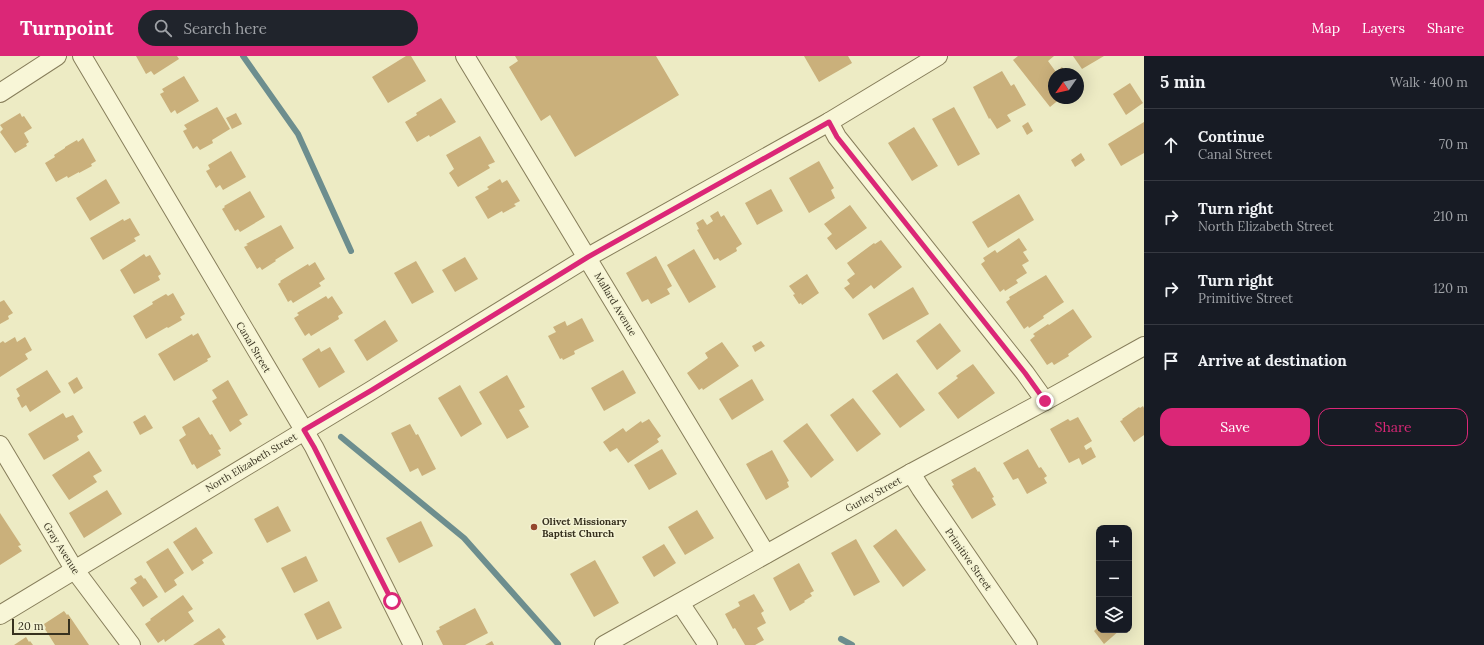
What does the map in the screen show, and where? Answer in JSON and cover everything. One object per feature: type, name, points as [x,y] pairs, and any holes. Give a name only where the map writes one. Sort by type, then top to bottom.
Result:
[{"type":"street","points":[[0,93],[57,56]]},
{"type":"street","name":"Canal Street","points":[[82,56],[304,430],[361,539],[413,645]]},
{"type":"street","name":"Mallard Avenue","points":[[465,56],[588,257],[766,554]]},
{"type":"street","name":"North Elizabeth Street","points":[[0,614],[379,386],[588,257],[829,122],[938,56]]},
{"type":"street","points":[[829,122],[837,137],[1025,373],[1045,401]]},
{"type":"street","name":"Gurley Street","points":[[604,645],[911,473],[1143,348]]},
{"type":"street","name":"Gray Avenue","points":[[0,445],[74,569],[131,645]]},
{"type":"street","name":"Primitive Street","points":[[911,473],[1028,645]]},
{"type":"street","points":[[680,603],[708,645]]},
{"type":"building","points":[[136,56],[177,56],[179,59],[154,75],[151,71],[146,74]]},
{"type":"building","points":[[406,56],[411,56],[426,81],[388,103],[372,77]]},
{"type":"building","points":[[515,56],[656,56],[679,95],[575,157],[550,115],[541,121],[509,67],[518,61]]},
{"type":"building","points":[[804,56],[848,56],[852,63],[819,82]]},
{"type":"building","points":[[1018,56],[1054,56],[1048,61],[1053,68],[1048,68],[1048,104],[1054,104],[1050,107],[1013,60]]},
{"type":"building","points":[[1073,56],[1104,56],[1084,68],[1081,68]]},
{"type":"building","points":[[1002,71],[1011,86],[1014,84],[1026,105],[1007,115],[1011,121],[997,129],[990,118],[989,119],[973,87]]},
{"type":"building","points":[[184,76],[199,101],[177,114],[175,110],[171,113],[160,94],[164,92],[162,89]]},
{"type":"building","points":[[1130,83],[1143,103],[1126,115],[1113,94]]},
{"type":"building","points":[[441,98],[456,122],[430,137],[429,135],[417,142],[405,122],[417,115],[416,113]]},
{"type":"building","points":[[217,107],[230,129],[212,140],[213,143],[200,150],[197,146],[193,149],[183,131],[187,129],[184,125]]},
{"type":"building","points":[[954,107],[980,154],[958,166],[932,119]]},
{"type":"building","points":[[20,113],[22,117],[24,116],[32,128],[24,133],[29,142],[26,144],[27,146],[15,153],[0,132],[3,129],[0,125]]},
{"type":"building","points":[[236,113],[242,124],[232,129],[226,118]]},
{"type":"building","points":[[1028,122],[1033,131],[1027,135],[1022,126]]},
{"type":"building","points":[[1144,122],[1144,153],[1121,166],[1108,144]]},
{"type":"building","points":[[914,127],[938,166],[912,181],[888,143]]},
{"type":"building","points":[[480,136],[495,162],[488,165],[490,168],[458,187],[449,173],[454,169],[446,155]]},
{"type":"building","points":[[83,138],[96,161],[91,164],[92,166],[79,173],[68,178],[67,176],[56,182],[45,163],[55,157],[54,155],[65,147],[77,140],[78,142]]},
{"type":"building","points":[[231,151],[246,177],[223,190],[220,185],[216,188],[206,171],[210,169],[208,165]]},
{"type":"building","points":[[1081,153],[1085,160],[1075,167],[1071,160]]},
{"type":"building","points":[[819,161],[834,188],[831,190],[835,198],[809,213],[789,178]]},
{"type":"building","points":[[106,179],[120,203],[90,221],[76,198]]},
{"type":"building","points":[[500,179],[502,183],[507,180],[520,201],[514,204],[516,206],[503,213],[502,211],[488,219],[475,197],[489,189],[487,187]]},
{"type":"building","points":[[771,189],[783,211],[757,225],[745,203]]},
{"type":"building","points":[[250,191],[265,217],[240,232],[238,229],[235,231],[222,209],[225,207],[224,206]]},
{"type":"building","points":[[1019,194],[1034,220],[988,248],[972,222]]},
{"type":"building","points":[[850,205],[867,228],[836,250],[827,238],[832,234],[824,224]]},
{"type":"building","points":[[718,211],[721,217],[724,215],[742,244],[736,248],[737,251],[720,261],[718,258],[714,260],[697,230],[699,229],[696,223],[703,219],[707,225],[713,221],[710,216]]},
{"type":"building","points":[[130,218],[140,235],[134,238],[136,241],[103,260],[90,238],[123,219],[124,221]]},
{"type":"building","points":[[281,225],[294,248],[262,270],[260,267],[257,269],[244,247],[248,245],[246,244]]},
{"type":"building","points":[[1019,238],[1027,250],[1023,252],[1029,261],[1022,265],[1027,273],[1016,280],[1018,283],[1005,291],[1004,289],[1000,292],[981,264],[985,261],[983,258],[995,250],[997,253]]},
{"type":"building","points":[[881,240],[902,267],[874,289],[871,285],[853,299],[844,288],[850,284],[847,280],[855,274],[847,263],[874,243],[875,244]]},
{"type":"building","points":[[694,249],[716,287],[689,303],[667,265]]},
{"type":"building","points":[[144,254],[146,257],[150,255],[161,274],[158,276],[160,280],[134,294],[120,270]]},
{"type":"building","points":[[656,256],[672,286],[667,289],[670,294],[651,304],[648,299],[642,302],[626,273]]},
{"type":"building","points":[[465,257],[478,279],[455,292],[442,270]]},
{"type":"building","points":[[416,261],[434,292],[412,304],[394,273]]},
{"type":"building","points":[[315,262],[325,279],[319,283],[321,286],[293,303],[291,300],[288,302],[278,284],[281,282],[280,281],[308,264],[309,266]]},
{"type":"building","points":[[807,274],[819,293],[802,305],[801,303],[799,304],[793,295],[795,294],[789,286]]},
{"type":"building","points":[[1046,275],[1064,302],[1043,316],[1044,318],[1029,328],[1028,326],[1024,329],[1006,302],[1010,299],[1009,297]]},
{"type":"building","points":[[913,287],[929,314],[883,340],[868,314]]},
{"type":"building","points":[[173,293],[185,314],[180,317],[182,320],[146,339],[133,316],[153,304],[152,302],[166,294],[168,296]]},
{"type":"building","points":[[326,296],[328,299],[332,296],[343,313],[338,316],[339,319],[311,336],[309,333],[305,336],[294,318],[299,315],[297,313]]},
{"type":"building","points":[[4,300],[13,313],[8,316],[9,319],[0,324],[0,302]]},
{"type":"building","points":[[1073,309],[1092,337],[1068,354],[1069,356],[1054,365],[1052,362],[1047,365],[1030,340],[1035,336],[1033,334]]},
{"type":"building","points":[[582,318],[594,341],[574,351],[575,354],[563,360],[562,358],[560,359],[548,336],[556,332],[553,327],[565,321],[567,326]]},
{"type":"building","points":[[385,320],[398,341],[367,361],[354,340]]},
{"type":"building","points":[[940,323],[961,351],[937,370],[916,341]]},
{"type":"building","points":[[198,333],[211,357],[207,359],[208,361],[174,381],[158,354],[192,334],[193,336]]},
{"type":"building","points":[[15,337],[17,342],[25,337],[32,350],[25,354],[28,359],[0,377],[0,343],[3,341],[5,343]]},
{"type":"building","points":[[761,341],[765,346],[755,352],[752,346]]},
{"type":"building","points":[[722,342],[739,366],[703,390],[702,388],[699,390],[687,373],[708,358],[705,353]]},
{"type":"building","points":[[330,347],[345,372],[319,388],[302,359],[319,348],[321,352]]},
{"type":"building","points":[[973,364],[995,393],[958,419],[938,393],[958,378],[956,376]]},
{"type":"building","points":[[47,370],[61,392],[30,412],[26,405],[22,408],[17,398],[20,396],[16,389]]},
{"type":"building","points":[[623,370],[636,393],[604,411],[591,388]]},
{"type":"building","points":[[897,373],[925,410],[900,428],[872,391]]},
{"type":"building","points":[[507,375],[525,407],[519,410],[529,427],[507,439],[479,392]]},
{"type":"building","points":[[77,377],[83,388],[74,394],[68,383]]},
{"type":"building","points":[[752,379],[764,400],[732,420],[719,399]]},
{"type":"building","points":[[228,380],[248,415],[239,420],[242,424],[230,432],[212,401],[217,398],[212,390]]},
{"type":"building","points":[[460,385],[482,424],[461,437],[438,398]]},
{"type":"building","points":[[853,398],[881,434],[857,452],[830,415]]},
{"type":"building","points":[[1143,406],[1144,435],[1134,442],[1120,421],[1139,407],[1140,408]]},
{"type":"building","points":[[63,413],[66,418],[73,415],[83,432],[77,436],[79,440],[44,460],[28,434]]},
{"type":"building","points":[[145,415],[153,428],[140,435],[133,422]]},
{"type":"building","points":[[199,417],[221,449],[218,450],[221,455],[197,469],[194,464],[192,465],[179,440],[186,435],[182,427]]},
{"type":"building","points":[[1078,417],[1092,441],[1084,446],[1086,450],[1091,447],[1096,457],[1082,465],[1079,458],[1069,463],[1050,429],[1068,419],[1070,421]]},
{"type":"building","points":[[649,419],[661,436],[657,439],[659,442],[628,463],[617,448],[610,452],[603,442],[623,428],[626,432],[641,421],[642,423]]},
{"type":"building","points":[[807,423],[834,460],[811,478],[783,441]]},
{"type":"building","points":[[410,424],[416,435],[418,434],[436,469],[422,476],[418,468],[410,472],[391,433]]},
{"type":"building","points":[[662,449],[677,474],[649,490],[634,465]]},
{"type":"building","points":[[1028,449],[1039,468],[1041,467],[1047,476],[1044,478],[1047,483],[1027,494],[1018,478],[1013,480],[1003,463]]},
{"type":"building","points":[[772,450],[789,481],[787,482],[789,487],[766,500],[746,464]]},
{"type":"building","points":[[89,451],[102,471],[93,476],[97,482],[69,500],[52,475]]},
{"type":"building","points":[[975,467],[978,472],[979,471],[994,497],[992,498],[996,505],[972,519],[952,486],[954,485],[951,480]]},
{"type":"building","points":[[107,490],[122,514],[84,538],[69,513]]},
{"type":"building","points":[[278,506],[291,531],[267,543],[254,519]]},
{"type":"building","points":[[697,510],[714,538],[685,555],[668,527]]},
{"type":"building","points":[[0,513],[21,545],[18,546],[22,551],[0,565]]},
{"type":"building","points":[[421,521],[433,546],[399,563],[386,538]]},
{"type":"building","points":[[196,527],[213,553],[202,560],[204,563],[192,571],[173,542]]},
{"type":"building","points":[[896,529],[926,570],[903,587],[873,546]]},
{"type":"building","points":[[856,539],[880,582],[854,596],[831,553]]},
{"type":"building","points":[[664,544],[676,563],[654,577],[642,557]]},
{"type":"building","points":[[168,548],[184,573],[174,580],[177,585],[165,593],[146,562]]},
{"type":"building","points":[[306,556],[318,581],[294,593],[281,568]]},
{"type":"building","points":[[595,560],[619,603],[594,617],[570,574]]},
{"type":"building","points":[[799,563],[814,591],[810,593],[812,596],[804,601],[805,602],[790,611],[773,578]]},
{"type":"building","points":[[141,575],[144,579],[145,578],[158,597],[143,607],[130,588],[137,583],[134,579]]},
{"type":"building","points":[[754,594],[764,611],[761,613],[766,623],[757,628],[764,640],[755,645],[745,645],[735,628],[733,629],[725,614],[740,606],[738,602]]},
{"type":"building","points":[[183,595],[193,609],[188,612],[194,621],[165,642],[164,639],[158,643],[145,624]]},
{"type":"building","points":[[329,601],[342,628],[317,640],[304,614]]},
{"type":"building","points":[[475,608],[488,633],[465,645],[443,645],[436,631],[440,629],[439,627]]},
{"type":"building","points":[[64,611],[67,615],[68,614],[89,645],[55,645],[45,629],[44,624]]},
{"type":"building","points":[[219,628],[226,637],[222,640],[225,645],[193,645]]},
{"type":"building","points":[[1096,629],[1096,633],[1117,633],[1104,644],[1094,631]]},
{"type":"building","points":[[26,637],[33,645],[14,645]]},
{"type":"building","points":[[492,641],[494,645],[485,645]]},
{"type":"waterway","points":[[243,56],[298,134],[351,251]]},
{"type":"waterway","points":[[341,437],[464,538],[558,644]]},
{"type":"waterway","points":[[841,639],[852,645]]},
{"type":"place","name":"Olivet Missionary Baptist Church","points":[[534,527]]},
{"type":"route","points":[[392,601],[358,532],[304,430],[372,390],[588,257],[829,122],[837,137],[1025,373],[1045,401]]}]
